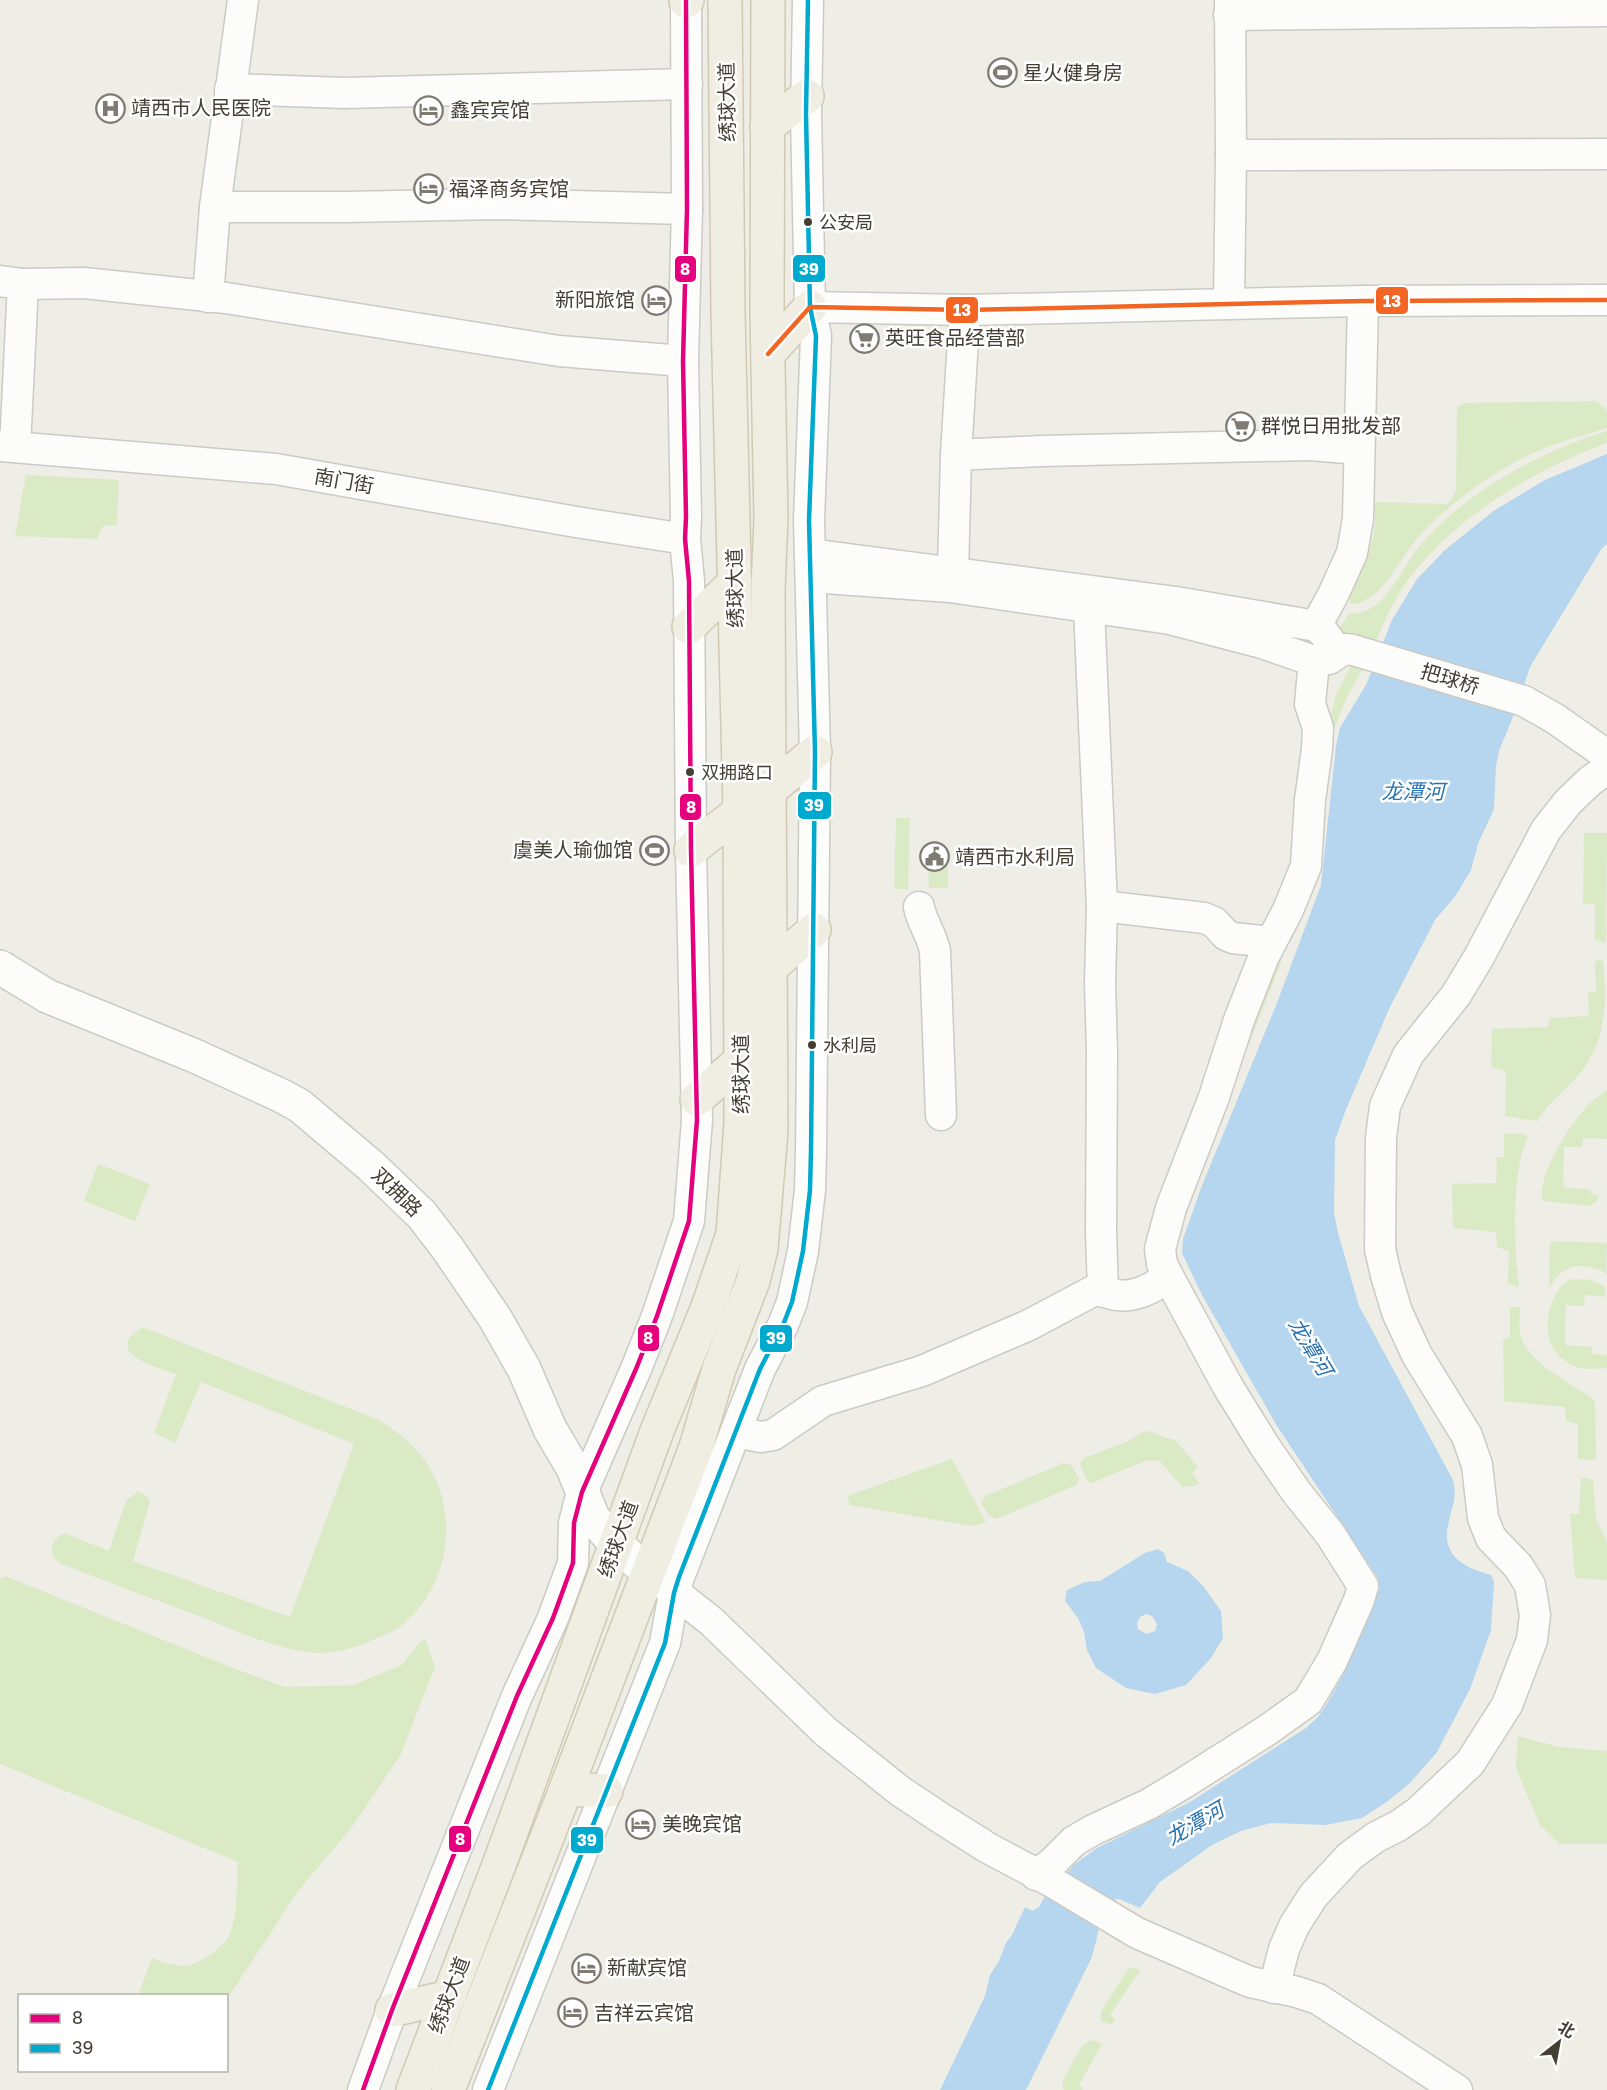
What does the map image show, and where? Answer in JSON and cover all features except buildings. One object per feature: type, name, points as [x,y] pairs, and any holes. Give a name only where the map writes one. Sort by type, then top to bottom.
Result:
[{"type":"main road","name":"绣球大道","points":[[413,2090],[500,1865],[657,1431],[708,1307],[733,1234],[741,1124],[740,811],[726,237],[728,130],[726,0]]},
{"type":"main road","name":"绣球大道","points":[[448,2090],[696,1447],[720,1369],[753,1281],[761,1250],[771,1131],[768,791],[768,589],[771,518],[768,354],[768,0]]},
{"type":"main road","points":[[768,127],[807,96]]},
{"type":"main road","points":[[768,354],[810,307]]},
{"type":"main road","points":[[689,627],[735,582]]},
{"type":"main road","points":[[768,791],[815,752]]},
{"type":"main road","points":[[691,850],[740,811]]},
{"type":"main road","points":[[770,968],[814,930]]},
{"type":"main road","points":[[697,1099],[741,1060]]},
{"type":"main road","points":[[566,1789],[606,1791]]},
{"type":"main road","points":[[392,2010],[448,1997]]},
{"type":"street","points":[[208,297],[215,207],[243,0]]},
{"type":"street","points":[[363,2090],[392,2010],[517,1696],[552,1618],[573,1563],[574,1523],[582,1492],[657,1316],[689,1221],[697,1099],[691,850],[689,581],[685,539],[683,361],[687,209],[686,0]]},
{"type":"street","points":[[488,2090],[665,1643],[674,1593],[760,1369],[792,1302],[803,1251],[810,1190],[815,752],[809,520],[816,336],[810,307],[808,0]]},
{"type":"street","points":[[1230,304],[1230,7],[1607,11]]},
{"type":"street","points":[[230,89],[344,93],[687,84]]},
{"type":"street","points":[[1231,154],[1607,154]]},
{"type":"street","points":[[215,207],[498,204],[687,209]]},
{"type":"street","points":[[7,446],[11,283],[84,283],[208,297],[559,351],[683,361]]},
{"type":"street","points":[[810,307],[967,310],[1363,301],[1607,300]]},
{"type":"street","points":[[1316,626],[1352,554],[1358,519],[1363,301]]},
{"type":"street","points":[[952,573],[956,455],[964,323],[967,310]]},
{"type":"street","points":[[956,455],[1310,445],[1359,449]]},
{"type":"street","name":"南门街","points":[[7,446],[276,469],[685,539]]},
{"type":"street","points":[[811,565],[952,573],[1176,602],[1316,626],[1324,633],[1326,657],[1310,704],[1318,728],[1306,866],[1288,910],[1270,942],[1239,1020],[1214,1098],[1180,1182],[1160,1250],[1162,1264],[1227,1385],[1264,1445],[1297,1493],[1330,1534],[1359,1576],[1363,1586],[1332,1661],[1308,1701],[1266,1731],[1149,1804],[1074,1841],[1052,1863],[1044,1879]]},
{"type":"street","name":"把球桥","points":[[811,565],[1170,619],[1326,657],[1345,649],[1353,650],[1524,701],[1554,718],[1607,755]]},
{"type":"street","points":[[1089,608],[1102,906],[1100,983],[1103,1290]]},
{"type":"street","points":[[1274,1988],[1284,1949],[1294,1926],[1313,1896],[1350,1856],[1376,1837],[1418,1812],[1470,1763],[1508,1705],[1532,1640],[1534,1615],[1530,1585],[1518,1566],[1491,1538],[1483,1518],[1477,1465],[1467,1436],[1417,1354],[1397,1312],[1380,1249],[1381,1138],[1385,1106],[1408,1055],[1456,995],[1479,957],[1546,830],[1568,802],[1590,781],[1607,769]]},
{"type":"street","points":[[1102,906],[1204,918],[1214,922],[1226,935],[1233,938],[1270,942]]},
{"type":"street","points":[[919,907],[925,927],[932,936],[935,951],[941,1115]]},
{"type":"street","name":"双拥路","points":[[0,967],[47,996],[195,1056],[282,1096],[300,1106],[370,1166],[422,1215],[448,1249],[495,1318],[524,1369],[550,1429],[573,1468],[593,1518],[616,1544],[648,1572]]},
{"type":"street","points":[[736,1432],[761,1437],[773,1435],[823,1401],[922,1371],[1029,1325],[1093,1291],[1103,1290],[1129,1296],[1159,1285],[1168,1276]]},
{"type":"street","points":[[648,1572],[711,1621],[826,1732],[900,1791],[988,1848],[1114,1918],[1137,1934],[1233,1975],[1318,1999],[1458,2090]]},
{"type":"green space","points":[[1596,401],[1607,410],[1607,428],[1538,451],[1485,480],[1456,502],[1419,536],[1380,589],[1361,602],[1350,604],[1350,597],[1373,539],[1375,514],[1373,502],[1448,504],[1456,491],[1457,407],[1464,403]]},
{"type":"green space","points":[[1607,431],[1607,443],[1551,467],[1524,482],[1473,515],[1449,535],[1408,580],[1388,613],[1372,649],[1339,639],[1339,630],[1349,613],[1361,613],[1381,601],[1418,548],[1458,509],[1504,476],[1555,451]]},
{"type":"green space","points":[[26,475],[119,480],[117,525],[103,526],[97,539],[15,536]]},
{"type":"green space","points":[[1357,656],[1368,660],[1347,697],[1333,731],[1309,898],[1287,945],[1282,944],[1324,724],[1332,711],[1337,692]]},
{"type":"green space","points":[[896,818],[910,818],[908,889],[894,889]]},
{"type":"green space","points":[[1584,833],[1607,833],[1606,943],[1595,940],[1595,904],[1583,904]]},
{"type":"green space","points":[[928,858],[948,858],[948,888],[929,888]]},
{"type":"green space","points":[[1281,955],[1281,963],[1228,1097],[1242,1026]]},
{"type":"green space","points":[[1603,960],[1605,1004],[1600,1032],[1590,1059],[1537,1121],[1505,1116],[1506,1071],[1491,1067],[1492,1029],[1548,1027],[1550,1018],[1589,1016],[1588,993],[1596,991],[1595,961]]},
{"type":"green space","points":[[1607,1090],[1607,1139],[1583,1138],[1582,1147],[1564,1147],[1563,1187],[1591,1190],[1591,1195],[1598,1195],[1597,1201],[1590,1206],[1543,1201],[1542,1190],[1545,1178],[1556,1150],[1581,1113]]},
{"type":"green space","points":[[1522,1133],[1528,1137],[1516,1189],[1515,1232],[1519,1287],[1508,1284],[1509,1251],[1497,1247],[1496,1232],[1453,1228],[1452,1184],[1496,1183],[1497,1157],[1504,1157],[1504,1134]]},
{"type":"green space","points":[[98,1164],[150,1184],[135,1221],[84,1201]]},
{"type":"green space","points":[[1554,1241],[1607,1243],[1606,1274],[1586,1266],[1573,1267],[1562,1272],[1549,1288],[1550,1245]]},
{"type":"green space","points":[[1573,1279],[1591,1280],[1605,1286],[1605,1297],[1585,1295],[1584,1306],[1566,1305],[1565,1345],[1592,1347],[1593,1354],[1607,1355],[1607,1368],[1586,1369],[1571,1365],[1557,1353],[1549,1340],[1548,1319],[1553,1299],[1565,1283]]},
{"type":"green space","points":[[1510,1307],[1520,1307],[1520,1331],[1523,1342],[1538,1361],[1595,1402],[1596,1460],[1578,1459],[1578,1424],[1566,1421],[1565,1407],[1504,1401],[1503,1339],[1510,1338]]},
{"type":"green space","points":[[142,1327],[379,1420],[417,1450],[433,1474],[441,1494],[446,1515],[446,1537],[437,1578],[427,1597],[395,1630],[339,1651],[315,1653],[301,1651],[274,1645],[247,1635],[59,1563],[54,1558],[51,1549],[55,1539],[64,1533],[109,1551],[126,1501],[138,1491],[150,1501],[133,1561],[290,1617],[354,1444],[201,1382],[175,1443],[154,1433],[176,1374],[145,1362],[131,1353],[128,1341]]},
{"type":"green space","points":[[1144,1431],[1175,1440],[1198,1467],[1192,1473],[1199,1483],[1182,1487],[1160,1461],[1148,1460],[1091,1483],[1087,1480],[1080,1464],[1084,1458],[1129,1441]]},
{"type":"green space","points":[[952,1459],[986,1522],[971,1526],[850,1505],[847,1496]]},
{"type":"green space","points":[[1064,1463],[1071,1465],[1079,1478],[1077,1485],[996,1519],[989,1515],[981,1503],[985,1496]]},
{"type":"green space","points":[[1581,1477],[1593,1480],[1596,1520],[1607,1541],[1607,1580],[1575,1578],[1570,1514],[1579,1514]]},
{"type":"green space","points":[[5,1576],[285,1687],[353,1685],[402,1665],[419,1643],[425,1639],[435,1666],[401,1754],[352,1827],[299,1890],[228,1997],[228,1994],[138,1994],[152,1958],[176,1965],[189,1965],[209,1955],[226,1940],[234,1918],[238,1862],[0,1764],[0,1579]]},
{"type":"green space","points":[[1518,1736],[1558,1747],[1607,1751],[1607,1844],[1560,1844],[1540,1825],[1516,1768]]},
{"type":"green space","points":[[1133,1967],[1140,1970],[1110,2015],[1115,2019],[1112,2025],[1101,2021],[1103,2008],[1128,1969]]},
{"type":"green space","points":[[1093,2040],[1102,2044],[1079,2085],[1083,2088],[1082,2090],[1064,2090],[1063,2080],[1075,2058],[1084,2044]]},
{"type":"water","name":"龙潭河","points":[[1607,454],[1607,544],[1602,548],[1530,667],[1499,751],[1494,809],[1478,844],[1471,870],[1456,895],[1435,920],[1389,1009],[1335,1140],[1334,1213],[1359,1306],[1453,1480],[1455,1496],[1447,1533],[1451,1551],[1456,1558],[1471,1568],[1491,1575],[1494,1582],[1491,1630],[1470,1689],[1437,1752],[1410,1783],[1362,1818],[1326,1825],[1271,1823],[1241,1831],[1212,1845],[1160,1882],[1140,1908],[1119,1899],[1111,1900],[1102,1917],[1092,1957],[1026,2090],[940,2090],[985,1996],[990,1975],[1025,1907],[1033,1911],[1039,1907],[1045,1896],[1075,1864],[1097,1848],[1190,1802],[1306,1728],[1318,1717],[1343,1675],[1380,1588],[1378,1578],[1277,1426],[1202,1295],[1182,1253],[1183,1239],[1201,1188],[1277,1003],[1321,885],[1336,746],[1340,728],[1367,683],[1392,620],[1417,579],[1445,550],[1495,510],[1545,480]]},
{"type":"water","points":[[1158,1549],[1164,1553],[1167,1562],[1188,1571],[1203,1586],[1221,1611],[1223,1638],[1211,1658],[1186,1685],[1155,1694],[1126,1688],[1096,1668],[1087,1650],[1084,1632],[1078,1618],[1065,1601],[1067,1590],[1085,1582],[1100,1581],[1145,1553]],"holes":[[[1146,1614],[1152,1616],[1157,1624],[1155,1631],[1146,1634],[1138,1629],[1137,1623],[1140,1617]]]},
{"type":"transit line","name":"8","points":[[363,2090],[392,2010],[517,1696],[553,1618],[573,1563],[574,1523],[582,1492],[657,1316],[689,1221],[697,1120],[691,850],[689,581],[685,539],[683,361],[687,209],[686,0]]},
{"type":"transit line","name":"39","points":[[488,2090],[665,1643],[679,1577],[760,1369],[792,1302],[803,1251],[810,1190],[811,1150],[815,752],[809,520],[816,336],[810,307],[806,114],[808,0]]},
{"type":"transit line","name":"13","points":[[768,354],[810,307],[967,310],[1363,301],[1607,300]]},
{"type":"place","name":"星火健身房","points":[[1002,73]]},
{"type":"place","name":"靖西市人民医院","points":[[110,108]]},
{"type":"place","name":"鑫宾宾馆","points":[[429,110]]},
{"type":"place","name":"福泽商务宾馆","points":[[428,189]]},
{"type":"place","name":"公安局","points":[[808,222]]},
{"type":"place","name":"新阳旅馆","points":[[656,300]]},
{"type":"place","name":"英旺食品经营部","points":[[864,338]]},
{"type":"place","name":"群悦日用批发部","points":[[1240,426]]},
{"type":"place","name":"双拥路口","points":[[690,772]]},
{"type":"place","name":"虞美人瑜伽馆","points":[[654,850]]},
{"type":"place","name":"靖西市水利局","points":[[934,857]]},
{"type":"place","name":"水利局","points":[[812,1045]]},
{"type":"place","name":"美晚宾馆","points":[[641,1824]]},
{"type":"place","name":"新献宾馆","points":[[586,1968]]},
{"type":"place","name":"吉祥云宾馆","points":[[573,2013]]}]
